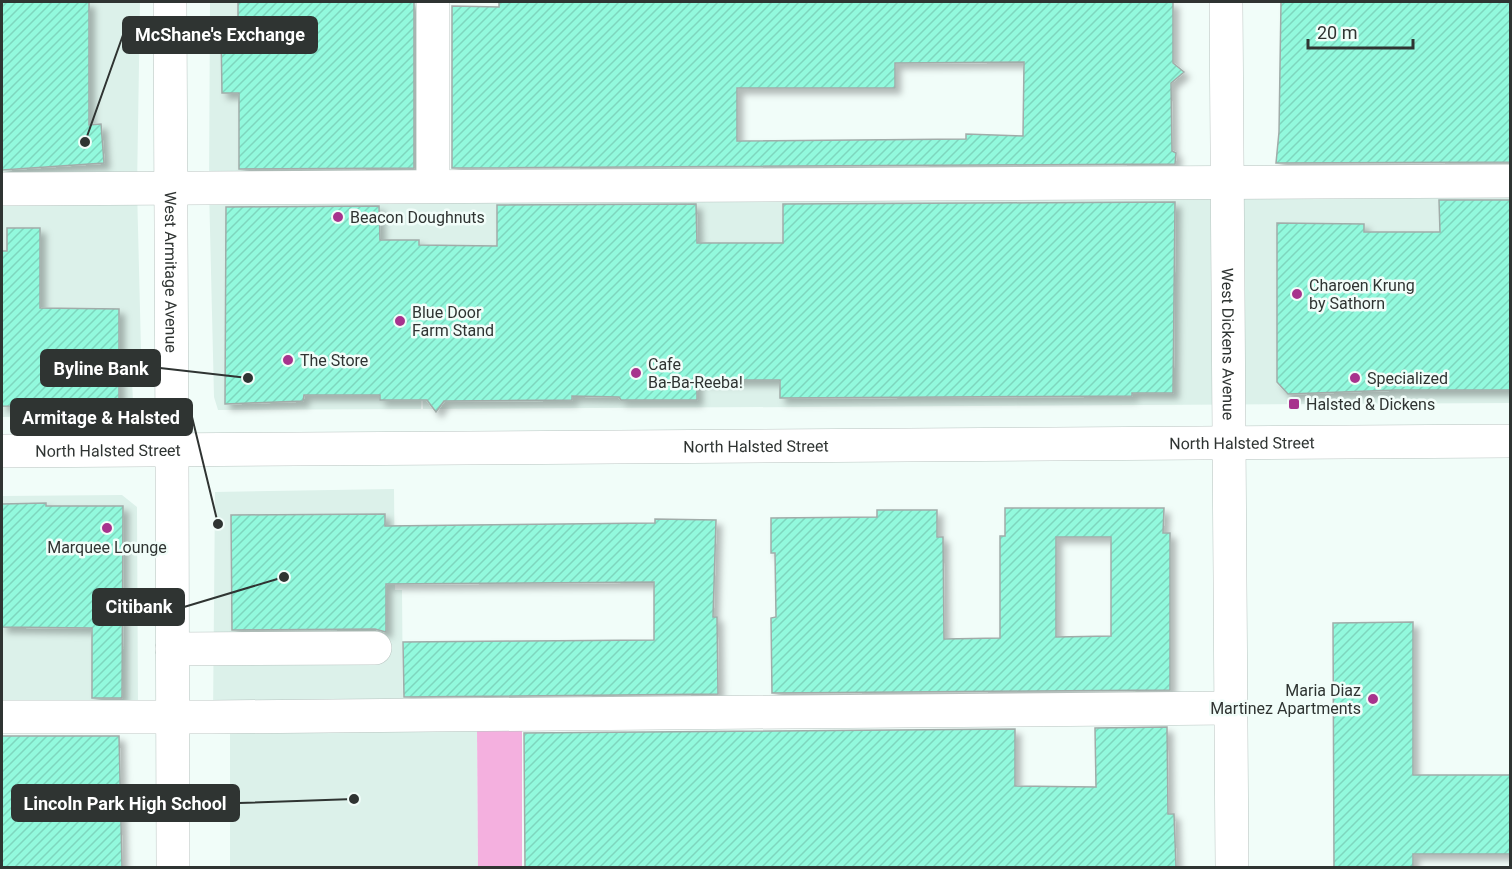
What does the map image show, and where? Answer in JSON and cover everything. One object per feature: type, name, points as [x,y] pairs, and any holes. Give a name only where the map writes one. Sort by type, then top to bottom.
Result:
[{"type":"main road","name":"West Armitage Avenue","points":[[170,2],[173,867]]},
{"type":"main road","points":[[433,2],[433,186]]},
{"type":"main road","name":"West Dickens Avenue","points":[[1226,2],[1227,442],[1232,867]]},
{"type":"main road","points":[[2,189],[1510,181]]},
{"type":"main road","name":"North Halsted Street","points":[[2,452],[1510,441]]},
{"type":"main road","points":[[172,649],[375,648]]},
{"type":"main road","points":[[2,717],[1230,708]]},
{"type":"shaded area","points":[[2,2],[140,2],[137,188],[141,350],[132,379],[133,403],[119,415],[2,417]]},
{"type":"shaded area","points":[[210,2],[433,2],[433,186],[1510,192],[1510,403],[423,409],[422,306],[421,409],[218,410],[214,397],[209,188]]},
{"type":"shaded area","points":[[394,489],[395,590],[402,590],[403,713],[213,717],[215,492]]},
{"type":"shaded area","points":[[122,495],[137,507],[138,708],[2,708],[2,496]]},
{"type":"shaded area","points":[[522,723],[522,867],[478,867],[477,729]]},
{"type":"shaded area","points":[[477,729],[478,867],[230,867],[230,731]]},
{"type":"building","points":[[2,2],[89,2],[89,125],[101,124],[104,163],[2,170]]},
{"type":"building","points":[[238,2],[414,2],[414,168],[239,169],[239,93],[222,93],[221,32],[238,31]]},
{"type":"building","points":[[499,2],[1173,2],[1173,63],[1184,72],[1171,83],[1172,151],[1176,153],[1175,164],[452,168],[452,6],[499,7]],"holes":[[[1024,62],[1023,136],[966,134],[966,139],[737,141],[737,88],[895,88],[895,63]]]},
{"type":"building","points":[[1281,2],[1510,2],[1510,162],[1276,163],[1279,132]]},
{"type":"building","points":[[1439,200],[1510,200],[1510,390],[1396,390],[1288,394],[1277,382],[1277,223],[1364,224],[1364,232],[1440,232]]},
{"type":"building","points":[[1175,202],[1173,393],[1132,393],[1132,396],[780,398],[780,380],[697,380],[697,400],[621,400],[619,397],[572,396],[572,400],[444,401],[436,412],[427,400],[380,400],[380,395],[304,395],[303,401],[225,404],[226,207],[379,206],[380,240],[419,240],[419,245],[497,246],[497,205],[696,204],[697,243],[783,243],[783,204]]},
{"type":"building","points":[[7,228],[40,228],[40,308],[119,309],[119,407],[2,406],[2,251],[7,251]]},
{"type":"building","points":[[46,503],[46,506],[123,506],[122,698],[92,698],[92,628],[2,627],[2,504]]},
{"type":"building","points":[[1005,508],[1164,508],[1163,533],[1170,533],[1170,690],[772,693],[771,618],[776,617],[775,553],[771,553],[771,518],[877,517],[877,510],[937,510],[937,537],[943,537],[944,639],[1000,638],[1000,536],[1005,536]],"holes":[[[1056,537],[1111,537],[1111,636],[1056,637]]]},
{"type":"building","points":[[385,514],[385,526],[655,523],[655,519],[716,520],[713,617],[717,617],[718,694],[404,697],[403,642],[654,640],[654,582],[386,584],[386,632],[375,629],[232,630],[231,515]]},
{"type":"building","name":"Maria Diaz Martinez Apartments","points":[[1413,622],[1413,775],[1510,775],[1510,854],[1413,854],[1413,867],[1334,867],[1333,623]]},
{"type":"building","points":[[1167,727],[1168,814],[1174,814],[1176,867],[525,867],[524,733],[1015,729],[1015,786],[1096,787],[1095,728]]},
{"type":"building","points":[[2,736],[119,736],[122,867],[2,867]]},
{"type":"place","name":"McShane's Exchange","points":[[85,142]]},
{"type":"place","name":"Beacon Doughnuts","points":[[338,217]]},
{"type":"place","name":"Charoen Krung by Sathorn","points":[[1297,294]]},
{"type":"place","name":"Blue Door Farm Stand","points":[[400,321]]},
{"type":"place","name":"The Store","points":[[288,360]]},
{"type":"place","name":"Cafe Ba-Ba-Reeba!","points":[[636,373]]},
{"type":"place","name":"Byline Bank","points":[[248,378]]},
{"type":"place","name":"Specialized","points":[[1355,378]]},
{"type":"place","name":"Halsted & Dickens","points":[[1294,404]]},
{"type":"place","name":"Armitage & Halsted","points":[[218,524]]},
{"type":"place","name":"Marquee Lounge","points":[[107,528]]},
{"type":"place","name":"Citibank","points":[[284,577]]},
{"type":"place","name":"Maria Diaz Martinez Apartments","points":[[1373,699]]},
{"type":"place","name":"Lincoln Park High School","points":[[354,799]]}]
